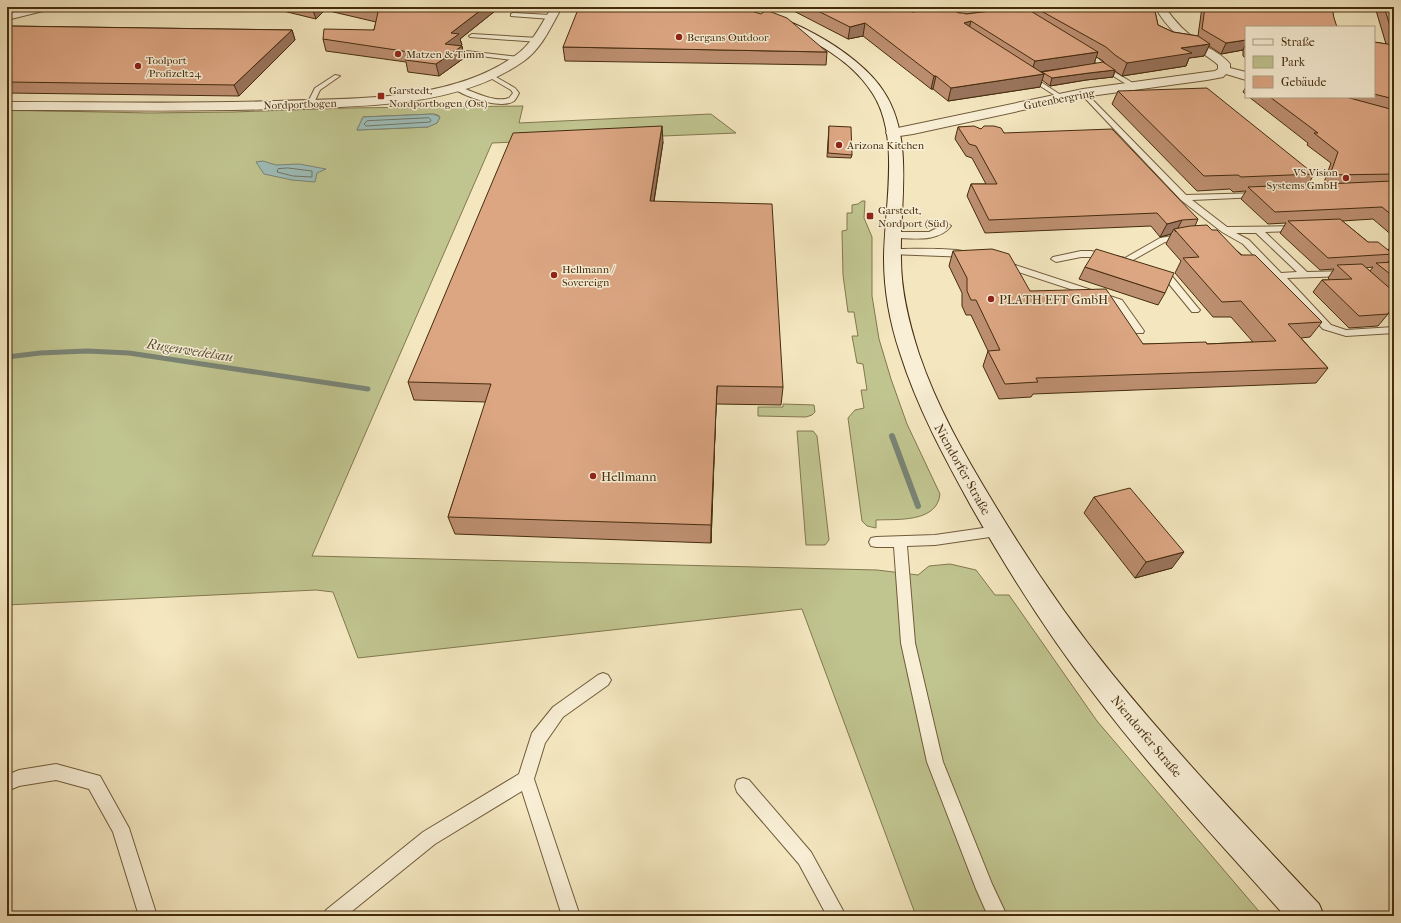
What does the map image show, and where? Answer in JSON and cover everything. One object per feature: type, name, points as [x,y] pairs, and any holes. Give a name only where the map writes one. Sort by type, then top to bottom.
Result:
[{"type":"street","points":[[7,17],[47,7]]},
{"type":"street","name":"Niendorfer Straße","points":[[734,7],[758,14],[798,30],[842,55],[864,73],[876,88],[890,114],[894,132],[896,170],[893,277],[898,310],[904,337],[918,378],[935,418],[997,531],[1076,648],[1122,708],[1179,774],[1307,916]]},
{"type":"street","points":[[1160,7],[1171,24],[1180,33],[1221,61],[1224,64],[1224,70],[1245,76]]},
{"type":"street","name":"Nordportbogen","points":[[7,106],[217,106],[310,104],[402,97],[455,87],[489,75],[519,59],[533,48],[539,40],[554,12]]},
{"type":"street","name":"Gutenbergring","points":[[894,132],[913,130],[1083,93],[1207,76],[1219,74],[1224,70]]},
{"type":"lane","points":[[513,15],[554,12]]},
{"type":"lane","points":[[472,36],[539,40]]},
{"type":"lane","points":[[1073,47],[1099,62],[1099,67],[1133,86]]},
{"type":"lane","points":[[466,53],[519,59]]},
{"type":"lane","points":[[1024,73],[1061,98]]},
{"type":"lane","points":[[455,87],[490,101],[509,100],[515,97],[516,93],[513,89],[489,75]]},
{"type":"lane","points":[[1030,77],[1044,75]]},
{"type":"lane","points":[[310,104],[317,89],[337,76]]},
{"type":"lane","points":[[1083,93],[1184,198],[1225,230],[1246,242],[1327,327],[1346,333],[1394,330]]},
{"type":"lane","points":[[1184,198],[1268,195]]},
{"type":"lane","points":[[893,235],[933,234],[943,232],[947,226]]},
{"type":"lane","points":[[1212,236],[1225,230],[1306,228]]},
{"type":"lane","points":[[1258,230],[1305,275]]},
{"type":"lane","points":[[1126,261],[1163,240],[1198,236]]},
{"type":"lane","points":[[893,252],[941,252],[975,256]]},
{"type":"lane","points":[[1056,259],[1081,254],[1091,254],[1126,261],[1168,277],[1195,310]]},
{"type":"lane","points":[[996,262],[1119,302],[1139,331]]},
{"type":"lane","points":[[1279,276],[1355,272]]},
{"type":"lane","points":[[876,542],[935,540],[997,531]]},
{"type":"lane","points":[[900,541],[908,643],[935,762],[985,889],[998,916]]},
{"type":"lane","points":[[571,916],[526,779],[538,739],[558,712],[603,680]]},
{"type":"lane","points":[[7,783],[19,778],[56,772],[94,782],[120,828],[148,916]]},
{"type":"lane","points":[[332,916],[429,838],[526,779]]},
{"type":"lane","points":[[743,786],[805,858],[837,916]]},
{"type":"green space","points":[[523,106],[519,123],[711,114],[736,133],[492,143],[312,556],[877,570],[918,575],[929,566],[950,564],[976,570],[995,595],[1009,595],[1097,721],[1263,916],[916,916],[802,609],[358,658],[333,592],[316,590],[7,605],[7,110],[149,113],[347,108]],"holes":[[[438,115],[440,117],[437,123],[428,127],[357,130],[363,117]]]},
{"type":"green space","points":[[865,201],[864,218],[872,237],[872,296],[879,339],[907,424],[940,494],[937,503],[932,510],[924,515],[915,518],[876,520],[876,528],[867,526],[862,521],[848,418],[855,410],[864,408],[861,390],[867,390],[863,364],[857,363],[852,336],[858,336],[854,312],[848,312],[843,275],[842,231],[847,230],[847,213],[852,213],[852,205],[858,204]]},
{"type":"green space","points":[[783,404],[814,405],[815,412],[806,417],[758,416],[758,407],[783,407]]},
{"type":"green space","points":[[797,431],[813,431],[817,436],[829,540],[825,545],[806,545]]},
{"type":"water","points":[[433,114],[440,117],[437,123],[428,127],[357,130],[363,117]]},
{"type":"water","points":[[263,161],[276,165],[299,164],[326,169],[317,173],[315,182],[292,180],[264,174],[256,162]]},
{"type":"building","points":[[354,7],[485,7],[451,33],[459,34],[445,44],[462,46],[436,64],[405,60],[416,53],[323,39],[324,29],[374,30],[378,12]]},
{"type":"building","name":"Bergans Outdoor","points":[[579,7],[739,7],[761,14],[766,10],[787,18],[827,52],[563,47]]},
{"type":"building","points":[[810,7],[916,7],[912,12],[947,7],[959,13],[966,14],[1007,9],[1007,7],[1028,7],[1027,8],[1029,10],[1098,52],[1035,61],[971,21],[964,23],[1044,74],[951,88],[865,23],[850,27]]},
{"type":"building","points":[[1034,7],[1154,7],[1158,25],[1173,32],[1198,36],[1210,44],[1181,48],[1192,53],[1127,63],[1106,47]]},
{"type":"building","points":[[1205,7],[1332,7],[1337,26],[1245,26],[1245,40],[1226,43],[1202,29]]},
{"type":"building","points":[[1384,7],[1394,7],[1394,38]]},
{"type":"building","name":"Toolport /Profizelt24","points":[[7,26],[292,30],[234,85],[7,82]]},
{"type":"building","points":[[1375,42],[1394,45],[1394,99],[1375,94]]},
{"type":"building","points":[[1103,62],[1115,70],[1052,78],[1042,72]]},
{"type":"building","points":[[1207,88],[1314,174],[1241,177],[1238,175],[1204,176],[1118,91]]},
{"type":"building","points":[[1271,98],[1350,98],[1394,110],[1394,174],[1330,175],[1338,152],[1314,133],[1318,133]]},
{"type":"building","points":[[662,126],[650,201],[772,204],[783,387],[717,386],[711,525],[448,517],[491,384],[408,382],[513,133]]},
{"type":"building","name":"Arizona Kitchen","points":[[829,126],[851,127],[852,155],[828,153]]},
{"type":"building","points":[[974,126],[981,129],[984,126],[994,126],[1001,128],[1004,133],[1112,129],[1198,219],[1182,220],[1167,224],[1157,213],[989,220],[971,184],[997,184],[976,146],[969,144],[958,127]]},
{"type":"building","points":[[1394,180],[1394,217],[1382,207],[1275,212],[1248,187],[1322,184],[1325,187],[1326,184]]},
{"type":"building","points":[[1340,219],[1368,242],[1378,242],[1393,254],[1328,258],[1288,221]]},
{"type":"building","points":[[1207,225],[1212,230],[1217,230],[1241,255],[1255,255],[1322,322],[1288,324],[1328,368],[1036,378],[1038,382],[1005,384],[988,351],[1000,350],[976,300],[971,300],[967,291],[967,278],[953,251],[992,249],[1009,254],[1030,291],[1106,289],[1143,344],[1206,342],[1207,344],[1276,341],[1241,301],[1222,302],[1183,258],[1199,257],[1174,229]]},
{"type":"building","points":[[1096,249],[1174,273],[1165,293],[1085,267]]},
{"type":"building","points":[[1394,262],[1394,277],[1376,263]]},
{"type":"building","points":[[1362,264],[1394,292],[1394,302],[1388,314],[1359,316],[1322,280],[1352,279],[1337,265]]},
{"type":"building","points":[[1130,488],[1184,552],[1146,562],[1094,497]]},
{"type":"waterway","points":[[7,11],[18,7]]},
{"type":"waterway","name":"Rugenwedelsau","points":[[7,357],[40,353],[87,351],[129,353],[368,389]]},
{"type":"waterway","points":[[892,436],[918,506]]},
{"type":"place","name":"Bergans Outdoor","points":[[679,37]]},
{"type":"place","name":"Matzen & Timm","points":[[398,54]]},
{"type":"place","name":"Toolport /Profizelt24","points":[[138,66]]},
{"type":"place","name":"Garstedt, Nordportbogen (Ost)","points":[[381,96]]},
{"type":"place","name":"Arizona Kitchen","points":[[839,145]]},
{"type":"place","name":"VS Vision Systems GmbH","points":[[1346,178]]},
{"type":"place","name":"Garstedt, Nordport (Süd)","points":[[870,216]]},
{"type":"place","name":"Hellmann / Sovereign","points":[[554,275]]},
{"type":"place","name":"PLATH EFT GmbH","points":[[991,299]]},
{"type":"place","name":"Hellmann","points":[[593,476]]}]
